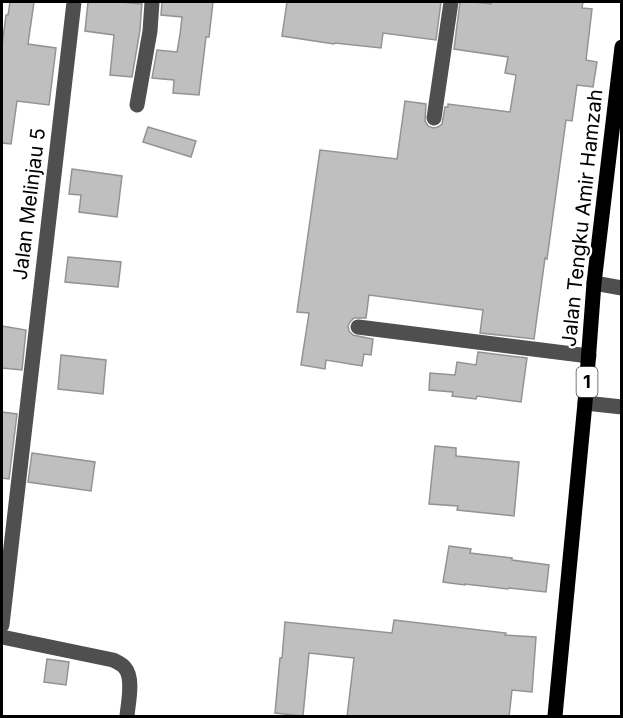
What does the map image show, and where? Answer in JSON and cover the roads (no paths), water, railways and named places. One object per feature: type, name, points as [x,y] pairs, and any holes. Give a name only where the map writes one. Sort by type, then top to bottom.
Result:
[{"type":"main road","name":"Jalan Tengku Amir Hamzah","points":[[555,717],[594,283],[621,47]]},
{"type":"street","name":"Jalan Melinjau 5","points":[[2,625],[74,2]]},
{"type":"street","points":[[137,105],[150,31],[152,2]]},
{"type":"street","points":[[434,118],[451,2]]},
{"type":"street","points":[[594,283],[621,288]]},
{"type":"street","points":[[358,327],[589,356]]},
{"type":"street","points":[[585,403],[621,407]]},
{"type":"street","points":[[2,637],[113,660],[124,666],[129,675],[130,690],[127,717]]}]
